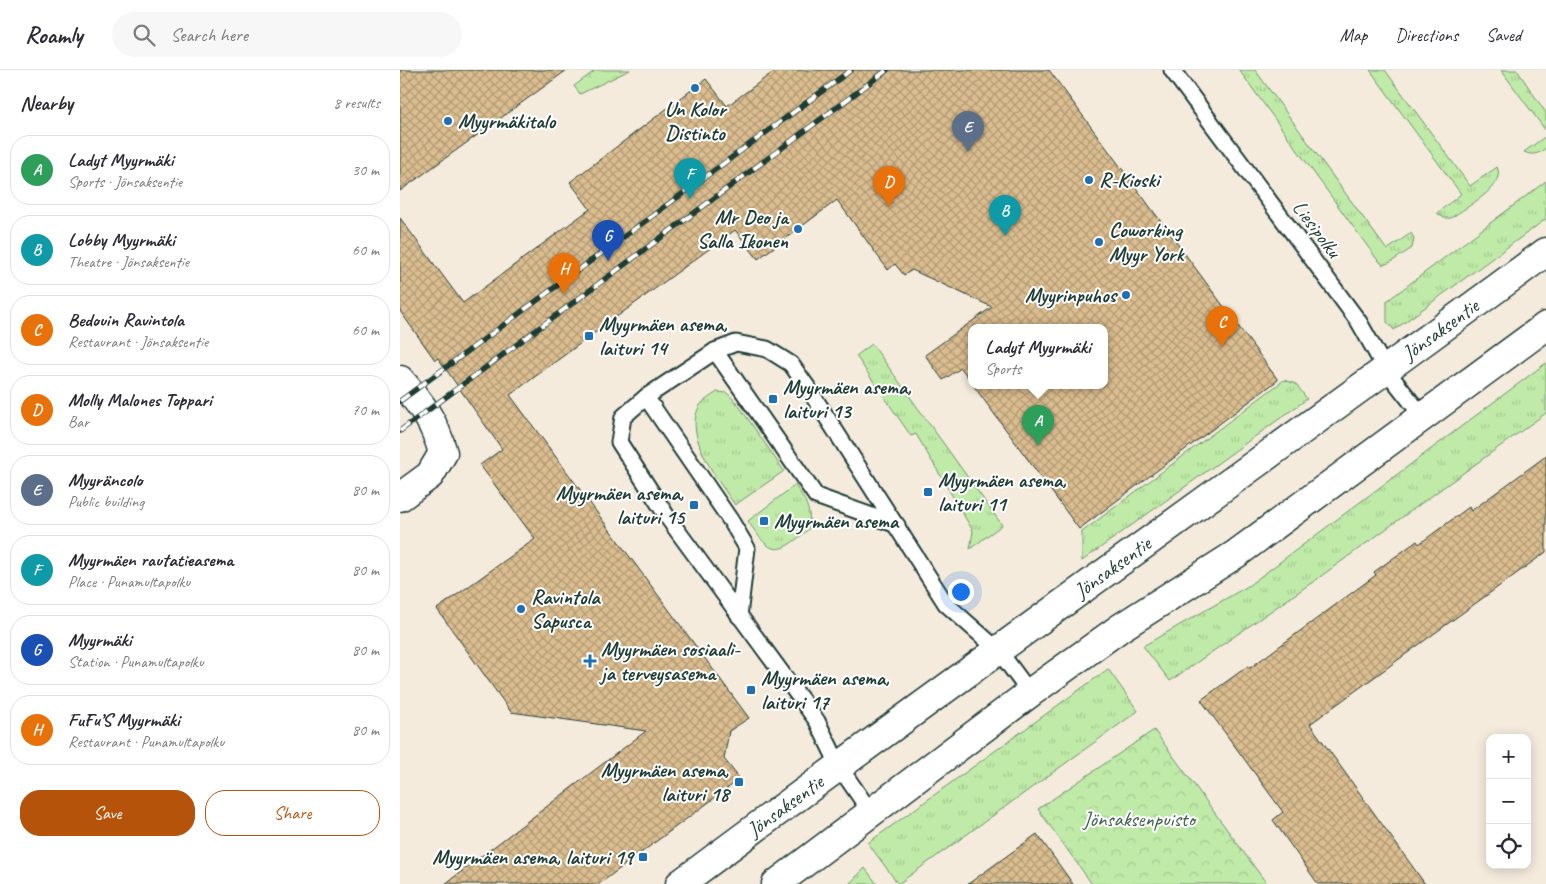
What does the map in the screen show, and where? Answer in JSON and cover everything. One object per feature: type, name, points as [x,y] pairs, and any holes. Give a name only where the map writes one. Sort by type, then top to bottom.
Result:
[{"type":"main road","name":"Jönsaksentie","points":[[680,884],[838,766],[999,651],[1546,252]]},
{"type":"main road","points":[[776,884],[1030,693],[1120,628],[1236,554],[1546,326]]},
{"type":"main road","points":[[400,380],[419,402],[436,427],[443,453],[430,474],[400,497]]},
{"type":"lane","name":"Liesipolku","points":[[1172,70],[1359,322],[1386,370],[1423,417]]},
{"type":"lane","points":[[871,813],[838,766],[817,721],[668,518],[619,442],[623,417],[646,397],[715,351],[736,343],[768,349],[791,364],[843,439],[946,604],[999,651],[1030,693]]},
{"type":"lane","points":[[715,351],[816,496],[897,525]]},
{"type":"lane","points":[[646,397],[731,521],[747,548],[739,616]]},
{"type":"green space","points":[[596,70],[630,70],[580,94],[574,86]]},
{"type":"green space","points":[[1239,70],[1255,70],[1387,250],[1411,233],[1414,238],[1412,248],[1383,265],[1376,258]]},
{"type":"green space","points":[[1370,70],[1385,70],[1470,186],[1497,167],[1496,182],[1491,189],[1451,218],[1444,218],[1437,213],[1461,194]]},
{"type":"green space","points":[[1501,70],[1517,70],[1546,113],[1546,131]]},
{"type":"green space","points":[[1546,136],[1546,148],[1535,154],[1524,152]]},
{"type":"green space","points":[[1546,181],[1546,219],[1394,330],[1387,322],[1387,301]]},
{"type":"green space","points":[[872,344],[1002,525],[970,549],[973,531],[916,434],[911,436],[856,356]]},
{"type":"green space","points":[[1546,363],[1546,413],[1317,579],[1170,681],[1143,646],[1248,586]]},
{"type":"green space","points":[[1284,380],[1296,384],[1307,399],[1082,561],[1082,532]]},
{"type":"green space","points":[[717,392],[727,393],[737,403],[784,471],[735,505],[705,459],[696,431],[695,419],[700,405]]},
{"type":"green space","points":[[795,485],[809,511],[809,529],[789,544],[776,549],[763,541],[748,521]]},
{"type":"green space","points":[[1108,669],[1138,711],[898,884],[868,843]]},
{"type":"green space","name":"Jönsaksenpuisto","points":[[1154,730],[1267,884],[1092,884],[1038,809]]},
{"type":"green space","points":[[865,868],[877,884],[849,884]]},
{"type":"building","name":"Myyrmäkitalo","points":[[400,70],[567,70],[400,191]]},
{"type":"building","points":[[776,70],[1049,70],[1278,380],[1079,529],[976,389],[1108,389],[1108,324],[968,324],[992,307],[912,270],[904,275],[895,264],[888,270],[837,200],[758,259],[735,230],[510,395],[749,718],[729,731],[724,759],[740,779],[599,884],[445,884],[646,731],[511,712],[437,609],[535,539],[480,465],[502,449],[438,358],[435,360],[400,311],[400,218],[463,303],[590,209],[570,182],[706,79],[727,106]]},
{"type":"building","points":[[968,324],[968,377],[961,368],[943,380],[925,355]]},
{"type":"building","points":[[1546,456],[1546,552],[1310,724],[1425,884],[1318,884],[1273,820],[1283,812],[1201,700],[1248,666],[1250,668],[1376,575],[1374,572],[1417,541],[1419,544],[1469,507],[1471,511]]},
{"type":"building","points":[[1037,834],[1073,884],[968,884]]},
{"type":"railway","points":[[400,401],[851,70]]},
{"type":"railway","points":[[400,431],[887,70]]},
{"type":"place","name":"Un Kolor Distinto","points":[[695,88]]},
{"type":"place","name":"Myyrmäkitalo","points":[[448,121]]},
{"type":"place","name":"Myyräncolo","points":[[968,152]]},
{"type":"place","name":"R-Kioski","points":[[1089,180]]},
{"type":"place","name":"Myyrmäen rautatieasema","points":[[690,199]]},
{"type":"place","name":"Molly Malones Toppari","points":[[889,207]]},
{"type":"place","name":"Mr Deo ja Salla Ikonen","points":[[798,229]]},
{"type":"place","name":"Lobby Myyrmäki","points":[[1005,236]]},
{"type":"place","name":"Coworking Myyr York","points":[[1099,242]]},
{"type":"place","name":"Myyrmäki","points":[[608,261]]},
{"type":"place","name":"FuFu’S Myyrmäki","points":[[564,294]]},
{"type":"place","name":"Myyrinpuhos","points":[[1126,295]]},
{"type":"place","name":"Myyrmäen asema, laituri 14","points":[[589,336]]},
{"type":"place","name":"Bedouin Ravintola","points":[[1222,347]]},
{"type":"place","name":"Myyrmäen asema, laituri 13","points":[[773,399]]},
{"type":"place","name":"Ladyt Myyrmäki","points":[[1038,446]]},
{"type":"place","name":"Myyrmäen asema, laituri 11","points":[[928,492]]},
{"type":"place","name":"Myyrmäen asema, laituri 15","points":[[694,505]]},
{"type":"place","name":"Myyrmäen asema","points":[[764,521]]},
{"type":"place","name":"Ravintola Sapusca","points":[[521,609]]},
{"type":"place","name":"Myyrmäen sosiaali- ja terveysasema","points":[[590,661]]},
{"type":"place","name":"Myyrmäen asema, laituri 17","points":[[751,690]]},
{"type":"place","name":"Myyrmäen asema, laituri 18","points":[[739,782]]},
{"type":"place","name":"Myyrmäen asema, laituri 19","points":[[643,857]]}]
